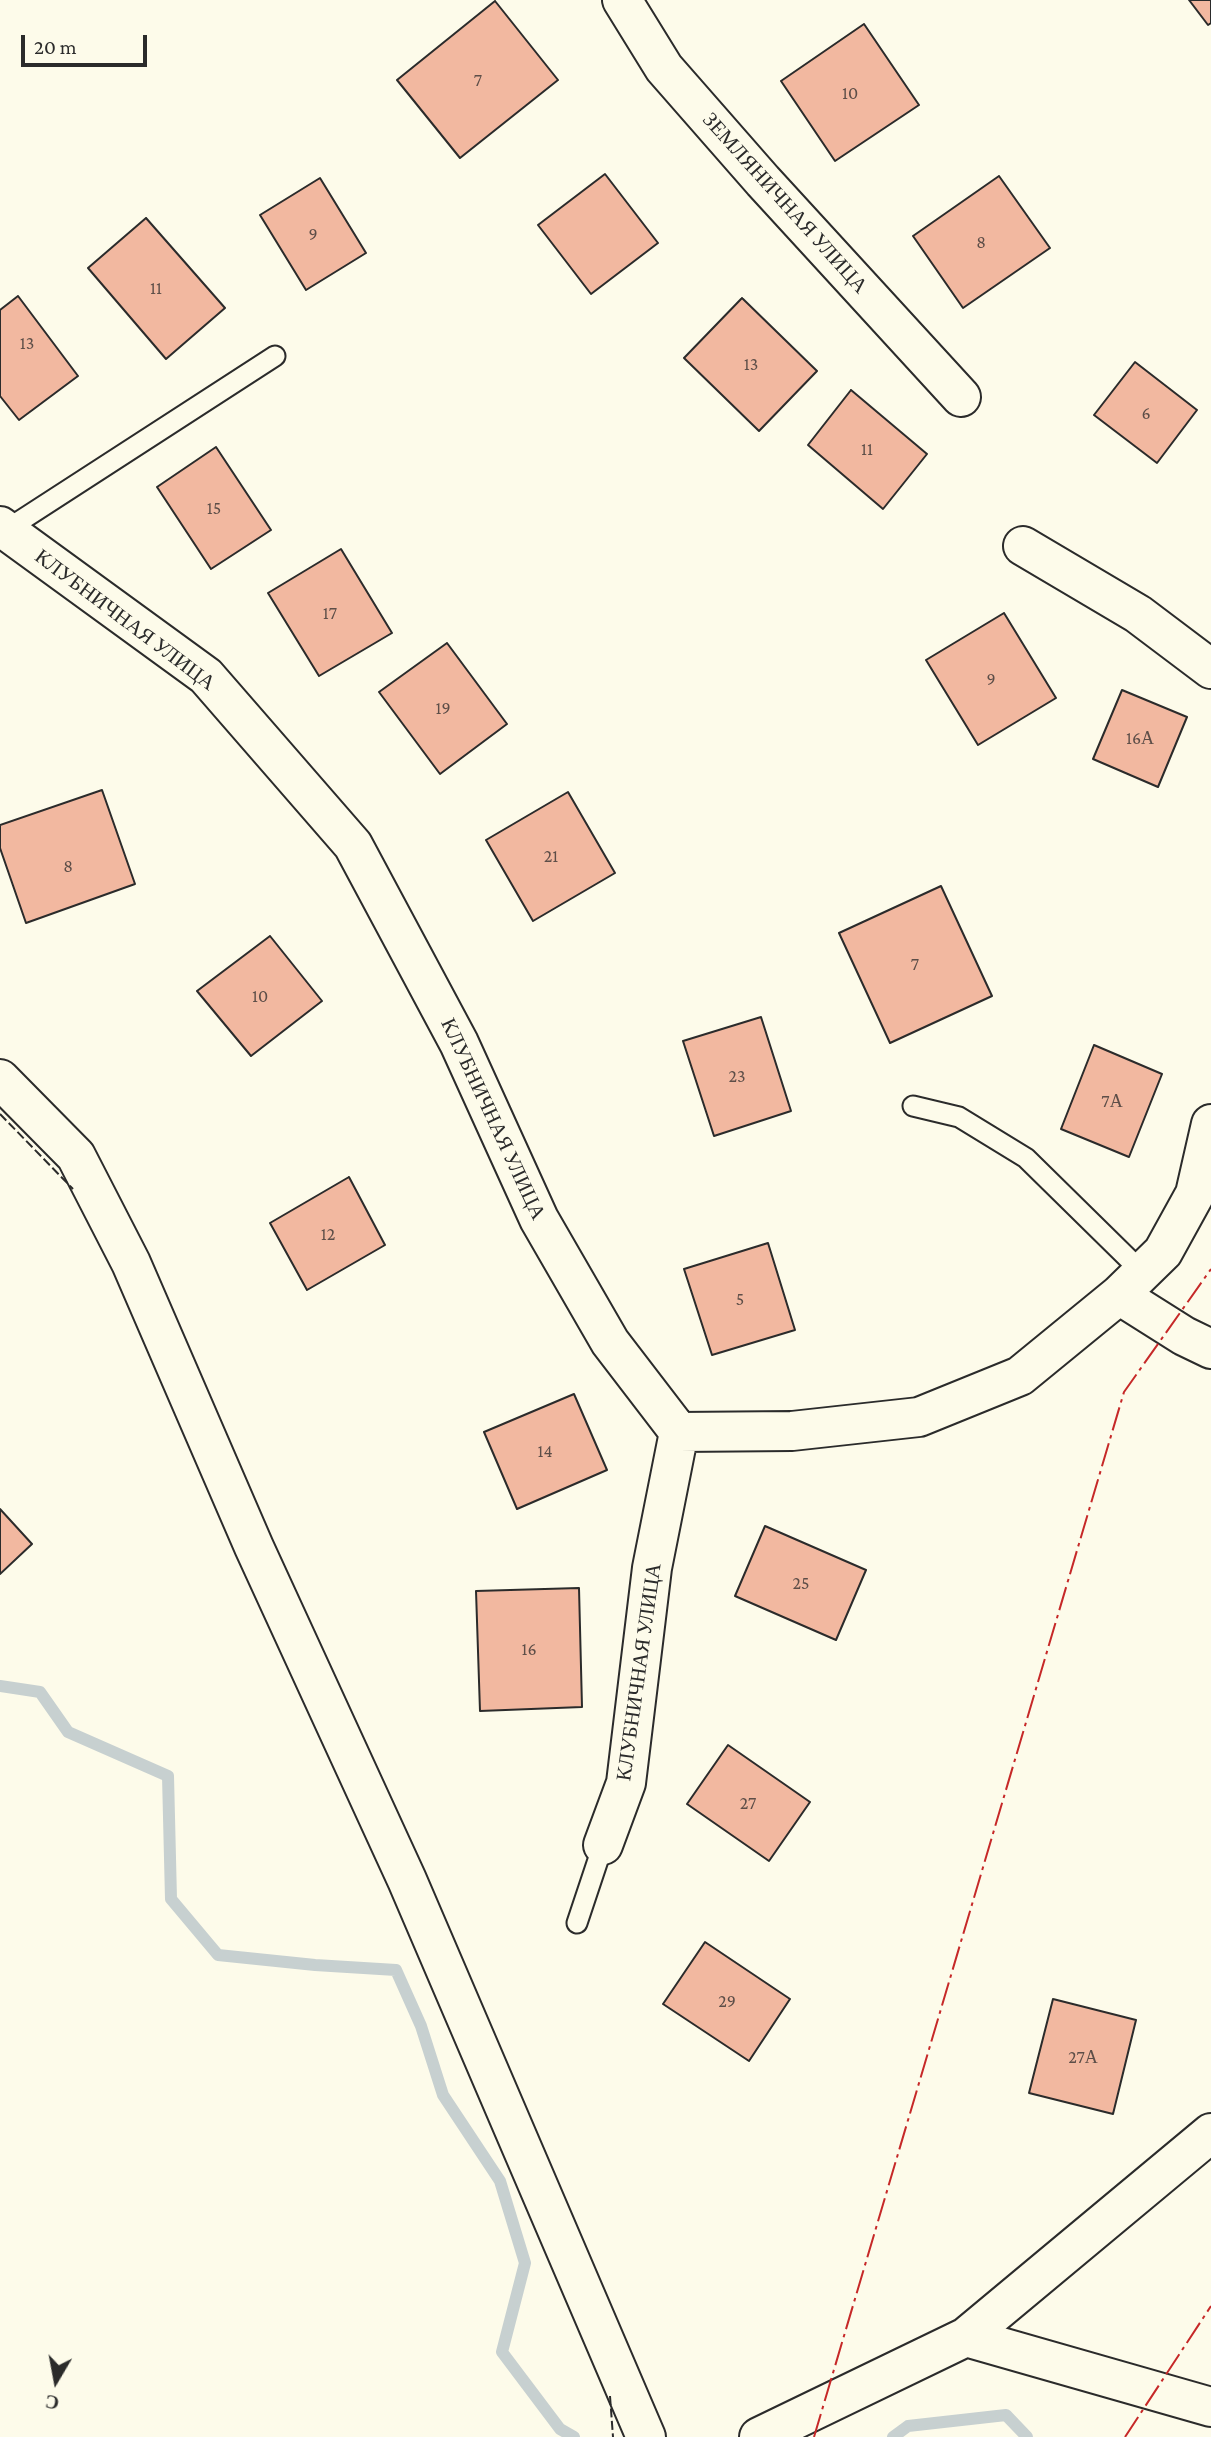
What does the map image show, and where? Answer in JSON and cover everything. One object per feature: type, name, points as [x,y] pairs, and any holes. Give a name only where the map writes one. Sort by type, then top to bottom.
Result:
[{"type":"street","name":"ЗЕМЛЯНИЧНАЯ УЛИЦА","points":[[622,0],[664,68],[763,181],[961,397]]},
{"type":"street","name":"КЛУБНИЧНАЯ УЛИЦА","points":[[3,528],[206,676],[353,845],[459,1043],[539,1219],[610,1342],[679,1432],[652,1568],[626,1783],[603,1845]]},
{"type":"street","points":[[1023,546],[1138,614],[1211,669]]},
{"type":"street","points":[[0,1079],[76,1156],[131,1263],[254,1547],[407,1880],[646,2437]]},
{"type":"street","points":[[679,1432],[792,1431],[919,1417],[1020,1376],[1163,1252],[1195,1194],[1211,1124]]},
{"type":"street","points":[[1130,1283],[1184,1336],[1211,1349]]},
{"type":"street","points":[[759,2437],[966,2337],[1211,2133]]},
{"type":"street","points":[[966,2337],[1211,2407]]},
{"type":"lane","points":[[3,528],[275,356]]},
{"type":"lane","points":[[913,1106],[959,1117],[1026,1157],[1130,1283]]},
{"type":"lane","points":[[577,1923],[603,1845]]},
{"type":"building","points":[[1189,0],[1211,0],[1211,23],[1208,25]]},
{"type":"building","points":[[495,1],[558,80],[460,158],[397,80]]},
{"type":"building","points":[[864,24],[919,105],[835,161],[781,81]]},
{"type":"building","points":[[605,174],[658,243],[591,294],[538,225]]},
{"type":"building","points":[[999,176],[1050,248],[963,308],[913,236]]},
{"type":"building","points":[[320,178],[366,253],[306,290],[260,215]]},
{"type":"building","points":[[146,218],[225,308],[166,359],[88,268]]},
{"type":"building","points":[[18,296],[78,376],[19,420],[0,396],[0,310]]},
{"type":"building","points":[[742,298],[817,371],[759,431],[684,358]]},
{"type":"building","points":[[1135,362],[1197,410],[1157,463],[1094,415]]},
{"type":"building","points":[[851,390],[927,454],[883,509],[808,445]]},
{"type":"building","points":[[216,447],[271,530],[211,569],[157,487]]},
{"type":"building","points":[[341,549],[392,633],[319,676],[268,593]]},
{"type":"building","points":[[1004,613],[1056,698],[978,745],[926,660]]},
{"type":"building","points":[[447,643],[507,724],[440,774],[379,692]]},
{"type":"building","points":[[1122,690],[1187,717],[1158,787],[1093,759]]},
{"type":"building","points":[[102,790],[135,884],[26,923],[0,848],[0,825]]},
{"type":"building","points":[[568,792],[615,873],[533,921],[486,840]]},
{"type":"building","points":[[941,886],[992,996],[890,1043],[839,933]]},
{"type":"building","points":[[270,936],[322,1001],[251,1056],[197,991]]},
{"type":"building","points":[[761,1017],[791,1111],[714,1136],[683,1041]]},
{"type":"building","points":[[1094,1045],[1162,1074],[1129,1157],[1061,1129]]},
{"type":"building","points":[[349,1177],[385,1245],[307,1290],[270,1223]]},
{"type":"building","points":[[768,1243],[795,1330],[712,1355],[684,1269]]},
{"type":"building","points":[[574,1394],[607,1470],[517,1509],[484,1432]]},
{"type":"building","points":[[0,1509],[32,1544],[0,1574]]},
{"type":"building","points":[[765,1526],[866,1570],[836,1640],[735,1596]]},
{"type":"building","points":[[579,1588],[582,1707],[480,1711],[476,1591]]},
{"type":"building","points":[[728,1745],[810,1802],[769,1861],[687,1804]]},
{"type":"building","points":[[705,1942],[790,1999],[749,2061],[663,2004]]},
{"type":"building","points":[[1053,1999],[1136,2020],[1113,2114],[1029,2093]]},
{"type":"waterway","points":[[0,1686],[40,1692],[68,1732],[168,1776],[171,1899],[218,1955],[396,1970],[421,2026],[443,2095],[500,2181],[525,2263],[502,2352],[560,2429],[574,2437]]},
{"type":"waterway","points":[[893,2437],[908,2426],[1006,2415],[1027,2437]]},
{"type":"fence","points":[[0,1114],[73,1189]]},
{"type":"fence","points":[[610,2396],[613,2437]]},
{"type":"power","points":[[814,2437],[1124,1392],[1211,1269]]},
{"type":"power","points":[[1125,2437],[1211,2306]]}]
